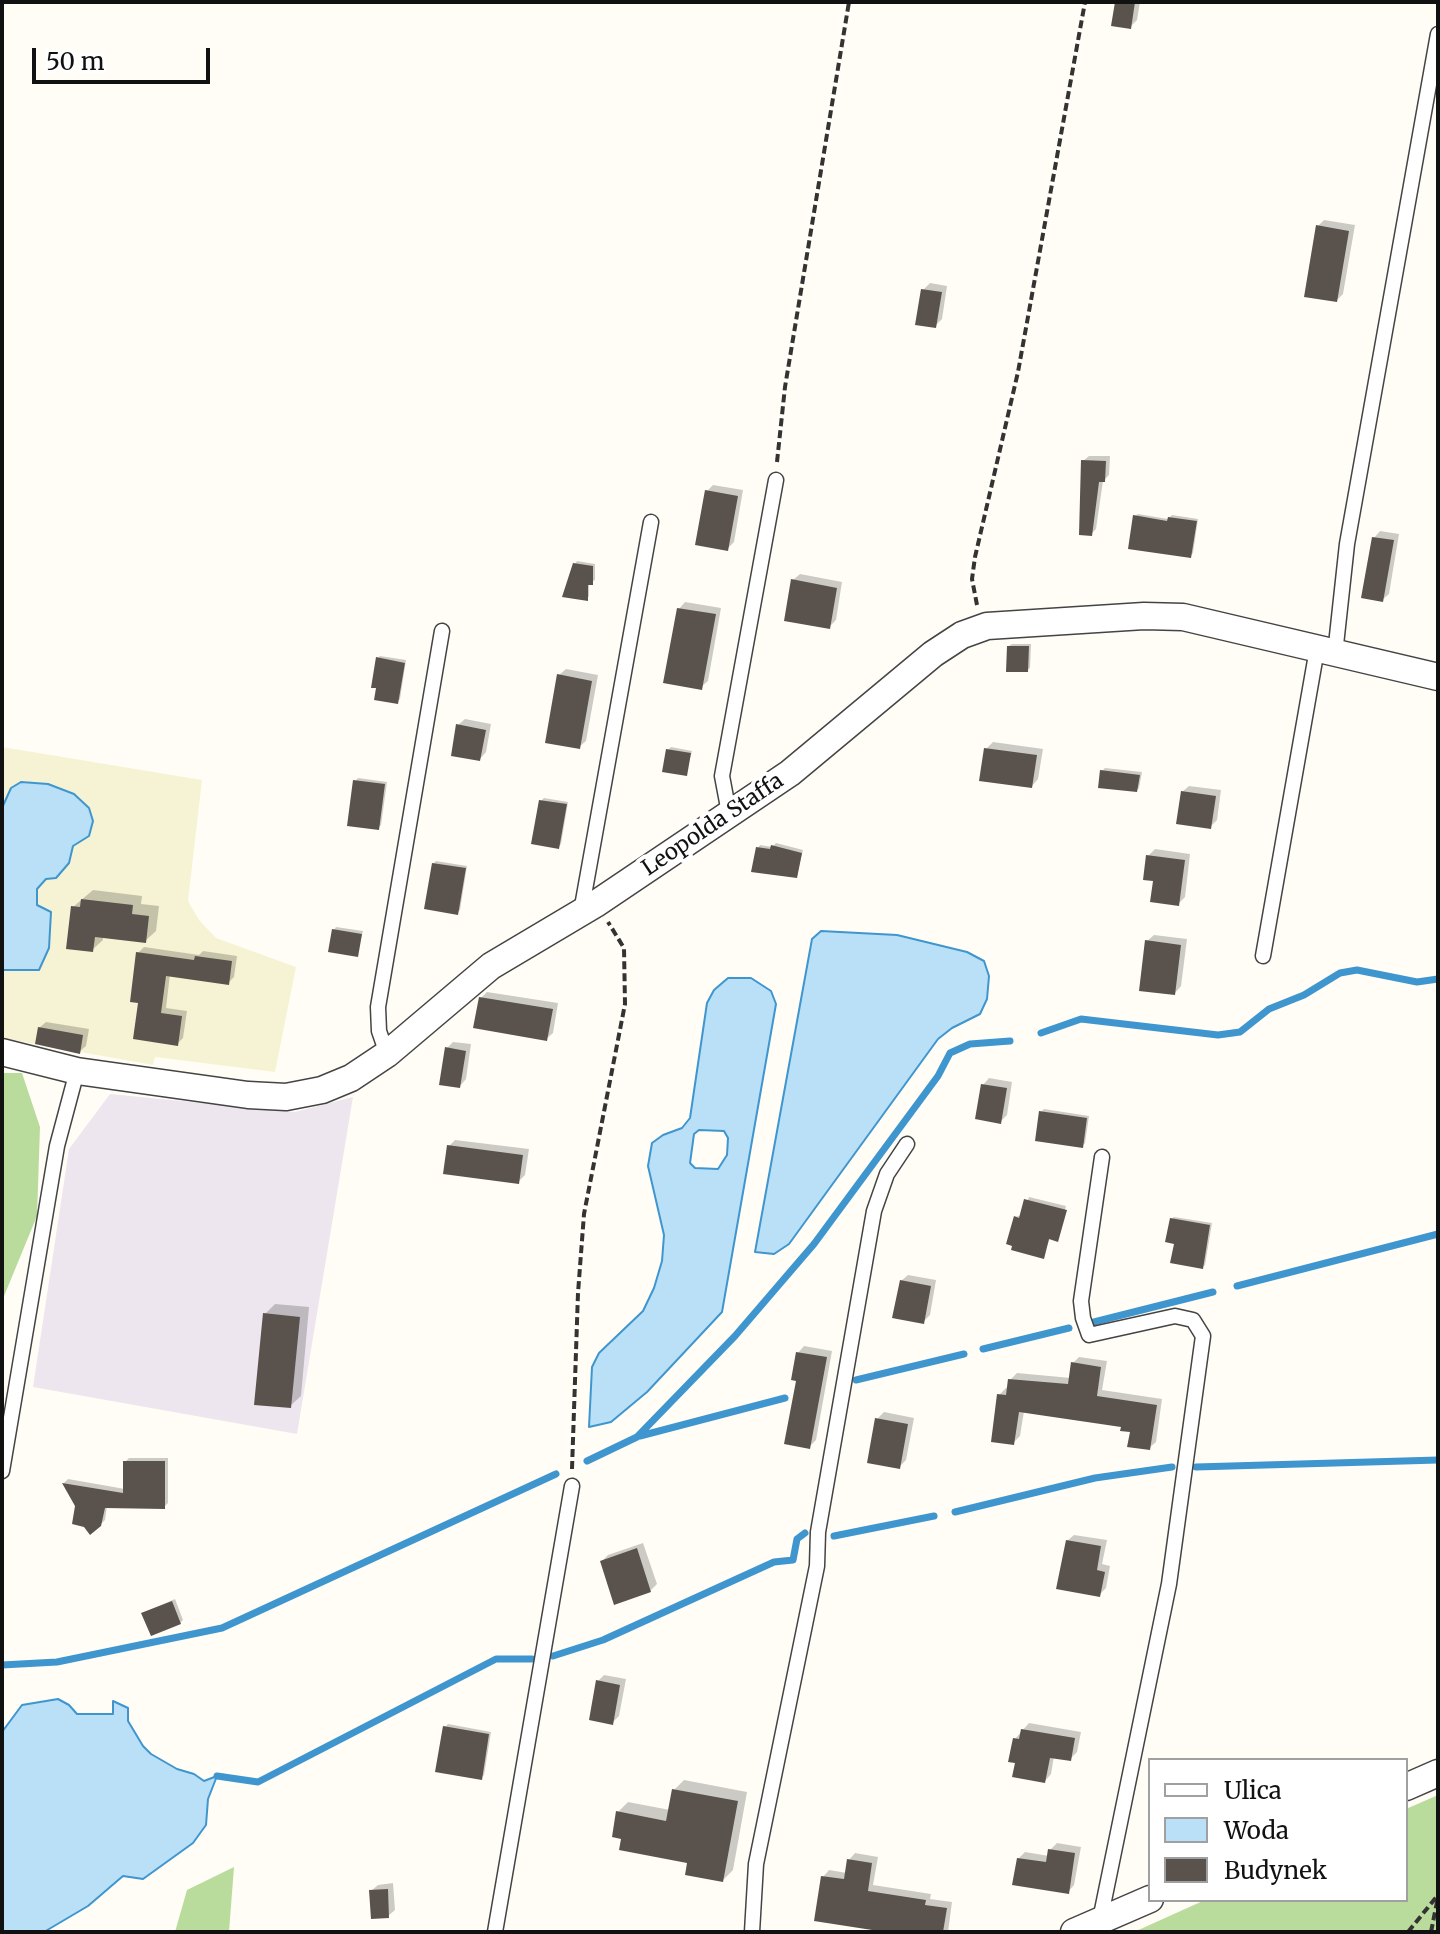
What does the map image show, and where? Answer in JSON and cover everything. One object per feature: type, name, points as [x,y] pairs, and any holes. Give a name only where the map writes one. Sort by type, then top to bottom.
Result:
[{"type":"street","name":"Leopolda Staffa","points":[[2,1052],[77,1071],[248,1095],[286,1097],[322,1090],[351,1078],[387,1054],[491,966],[589,908],[790,773],[933,654],[962,635],[987,626],[1144,616],[1183,617],[1438,677]]},
{"type":"street","points":[[1408,1786],[1438,1773]]},
{"type":"street","points":[[1074,1932],[1148,1900]]},
{"type":"lane","points":[[1263,956],[1347,544],[1438,34]]},
{"type":"lane","points":[[729,813],[722,776],[776,480]]},
{"type":"lane","points":[[589,908],[651,522]]},
{"type":"lane","points":[[387,1054],[379,1031],[378,1007],[442,631]]},
{"type":"lane","points":[[2,1471],[57,1146],[77,1071]]},
{"type":"lane","points":[[752,1932],[756,1864],[817,1566],[818,1532],[874,1211],[887,1174],[907,1144]]},
{"type":"lane","points":[[1100,1920],[1169,1584],[1203,1336],[1193,1320],[1175,1316],[1089,1335],[1081,1301],[1102,1157]]},
{"type":"lane","points":[[495,1932],[572,1486]]},
{"type":"path","points":[[776,480],[785,387],[849,2]]},
{"type":"path","points":[[987,626],[975,601],[972,579],[975,557],[1018,372],[1085,2]]},
{"type":"path","points":[[572,1486],[578,1293],[584,1214],[625,1004],[624,948],[589,908]]},
{"type":"path","points":[[1408,1932],[1438,1895],[1431,1932]]},
{"type":"shaded area","points":[[2,747],[202,780],[188,901],[199,920],[216,938],[296,967],[275,1072],[155,1057],[153,1065],[2,1038]]},
{"type":"shaded area","points":[[110,1094],[295,1112],[353,1097],[297,1434],[33,1387],[69,1149]]},
{"type":"green space","points":[[2,1073],[22,1073],[40,1127],[37,1216],[2,1301]]},
{"type":"green space","points":[[1438,1795],[1438,1932],[1134,1932],[1201,1902],[1408,1902],[1408,1808]]},
{"type":"green space","points":[[234,1867],[229,1932],[175,1932],[187,1890]]},
{"type":"water","points":[[21,782],[48,784],[74,794],[89,808],[93,821],[89,836],[73,846],[69,863],[56,878],[46,879],[37,889],[37,905],[51,912],[49,948],[39,970],[2,970],[2,808],[11,788]]},
{"type":"water","points":[[821,931],[897,935],[967,952],[984,961],[989,976],[987,999],[980,1014],[938,1039],[789,1244],[774,1254],[755,1252],[812,939]]},
{"type":"water","points":[[728,978],[751,978],[771,991],[776,1004],[722,1312],[647,1392],[611,1422],[589,1427],[592,1367],[599,1353],[643,1311],[662,1261],[664,1235],[648,1166],[652,1143],[682,1128],[690,1118],[707,1003],[714,990]],"holes":[[[699,1130],[724,1131],[728,1138],[727,1155],[718,1169],[695,1168],[690,1163],[694,1134]]]},
{"type":"water","points":[[58,1699],[77,1714],[113,1714],[113,1701],[128,1708],[128,1721],[151,1754],[204,1781],[217,1776],[208,1799],[206,1825],[193,1843],[143,1879],[123,1876],[88,1906],[44,1932],[2,1932],[2,1732],[22,1705]]},
{"type":"building","points":[[1115,2],[1135,2],[1131,29],[1111,26]]},
{"type":"building","points":[[1316,225],[1349,231],[1337,302],[1304,297]]},
{"type":"building","points":[[921,289],[942,292],[936,328],[915,325]]},
{"type":"building","points":[[1081,460],[1106,461],[1105,482],[1099,482],[1092,536],[1079,535]]},
{"type":"building","points":[[705,490],[738,496],[728,551],[695,545]]},
{"type":"building","points":[[1133,515],[1167,521],[1168,517],[1197,521],[1191,558],[1128,549]]},
{"type":"building","points":[[1372,537],[1394,540],[1383,602],[1361,598]]},
{"type":"building","points":[[573,563],[593,566],[593,585],[588,585],[588,601],[562,597]]},
{"type":"building","points":[[791,579],[837,588],[830,629],[784,621]]},
{"type":"building","points":[[677,608],[716,614],[702,690],[663,683]]},
{"type":"building","points":[[1007,646],[1029,646],[1028,672],[1006,672]]},
{"type":"building","points":[[376,657],[405,663],[398,704],[374,700],[376,688],[371,688]]},
{"type":"building","points":[[557,674],[592,681],[580,749],[545,743]]},
{"type":"building","points":[[456,724],[486,730],[480,761],[451,756]]},
{"type":"building","points":[[984,748],[1037,755],[1032,788],[979,781]]},
{"type":"building","points":[[666,749],[691,753],[687,776],[662,772]]},
{"type":"building","points":[[1100,770],[1140,775],[1137,792],[1098,788]]},
{"type":"building","points":[[353,780],[385,784],[379,830],[347,826]]},
{"type":"building","points":[[1181,791],[1216,796],[1211,829],[1176,824]]},
{"type":"building","points":[[539,800],[567,804],[559,849],[531,844]]},
{"type":"building","points":[[771,845],[802,853],[797,878],[751,872],[756,847],[770,849]]},
{"type":"building","points":[[1146,855],[1185,860],[1179,906],[1150,902],[1153,881],[1143,880]]},
{"type":"building","points":[[432,863],[466,868],[458,915],[424,909]]},
{"type":"building","points":[[81,899],[133,905],[132,914],[149,916],[146,943],[95,937],[93,952],[66,949],[71,906],[80,907]]},
{"type":"building","points":[[332,929],[362,934],[358,957],[328,952]]},
{"type":"building","points":[[1145,940],[1181,945],[1175,995],[1139,991]]},
{"type":"building","points":[[136,952],[194,960],[195,956],[232,961],[229,985],[166,976],[161,1013],[182,1016],[178,1046],[133,1039],[138,1003],[130,1002]]},
{"type":"building","points":[[479,997],[553,1009],[547,1041],[473,1028]]},
{"type":"building","points":[[38,1027],[83,1035],[80,1054],[35,1044]]},
{"type":"building","points":[[445,1047],[466,1051],[460,1088],[439,1085]]},
{"type":"building","points":[[981,1084],[1007,1088],[1001,1124],[975,1119]]},
{"type":"building","points":[[1039,1111],[1087,1118],[1083,1148],[1035,1141]]},
{"type":"building","points":[[447,1145],[523,1155],[519,1184],[443,1174]]},
{"type":"building","points":[[1024,1199],[1067,1210],[1058,1242],[1049,1239],[1044,1259],[1011,1250],[1012,1246],[1006,1244],[1014,1216],[1019,1218]]},
{"type":"building","points":[[1170,1218],[1210,1225],[1203,1269],[1170,1263],[1174,1244],[1165,1242]]},
{"type":"building","points":[[900,1280],[931,1286],[924,1324],[892,1318]]},
{"type":"building","points":[[263,1313],[300,1317],[291,1408],[254,1405]]},
{"type":"building","points":[[796,1352],[827,1357],[810,1449],[784,1444],[796,1381],[791,1380]]},
{"type":"building","points":[[1071,1362],[1101,1367],[1097,1396],[1157,1405],[1150,1450],[1127,1447],[1130,1432],[1120,1431],[1121,1427],[1019,1412],[1014,1445],[991,1442],[997,1394],[1006,1395],[1008,1379],[1068,1384]]},
{"type":"building","points":[[875,1418],[908,1424],[900,1469],[867,1463]]},
{"type":"building","points":[[123,1461],[165,1461],[165,1509],[105,1508],[101,1526],[90,1535],[84,1527],[72,1524],[75,1506],[62,1483],[123,1493]]},
{"type":"building","points":[[1066,1540],[1101,1546],[1097,1570],[1105,1572],[1100,1597],[1056,1589]]},
{"type":"building","points":[[637,1548],[651,1592],[614,1605],[600,1561]]},
{"type":"building","points":[[172,1601],[181,1624],[151,1636],[141,1613]]},
{"type":"building","points":[[596,1680],[620,1685],[613,1725],[589,1720]]},
{"type":"building","points":[[443,1726],[489,1734],[482,1780],[435,1772]]},
{"type":"building","points":[[1021,1729],[1075,1738],[1071,1761],[1050,1758],[1045,1783],[1012,1777],[1015,1763],[1008,1762],[1013,1738],[1019,1739]]},
{"type":"building","points":[[672,1789],[738,1801],[723,1882],[685,1875],[687,1863],[619,1850],[621,1839],[612,1837],[616,1811],[666,1821]]},
{"type":"building","points":[[1048,1849],[1075,1853],[1069,1894],[1012,1885],[1017,1858],[1046,1862]]},
{"type":"building","points":[[847,1859],[872,1863],[868,1891],[926,1900],[925,1905],[947,1908],[943,1932],[885,1932],[814,1921],[821,1876],[844,1879]]},
{"type":"building","points":[[388,1889],[389,1918],[371,1919],[369,1890]]},
{"type":"waterway","points":[[1041,1033],[1081,1019],[1218,1035],[1240,1032],[1269,1009],[1304,995],[1340,973],[1357,970],[1417,982],[1438,979]]},
{"type":"waterway","points":[[587,1461],[637,1437],[735,1336],[814,1244],[938,1076],[950,1053],[970,1044],[1010,1041]]},
{"type":"waterway","points":[[1237,1286],[1438,1234]]},
{"type":"waterway","points":[[1094,1322],[1213,1292]]},
{"type":"waterway","points":[[983,1349],[1069,1328]]},
{"type":"waterway","points":[[856,1380],[964,1354]]},
{"type":"waterway","points":[[640,1436],[785,1398]]},
{"type":"waterway","points":[[1196,1467],[1438,1460]]},
{"type":"waterway","points":[[955,1512],[1095,1478],[1172,1467]]},
{"type":"waterway","points":[[2,1665],[57,1662],[222,1628],[556,1474]]},
{"type":"waterway","points":[[834,1536],[934,1516]]},
{"type":"waterway","points":[[553,1656],[603,1640],[774,1562],[793,1560],[797,1539],[805,1533]]},
{"type":"waterway","points":[[217,1776],[258,1782],[496,1659],[532,1659]]}]
